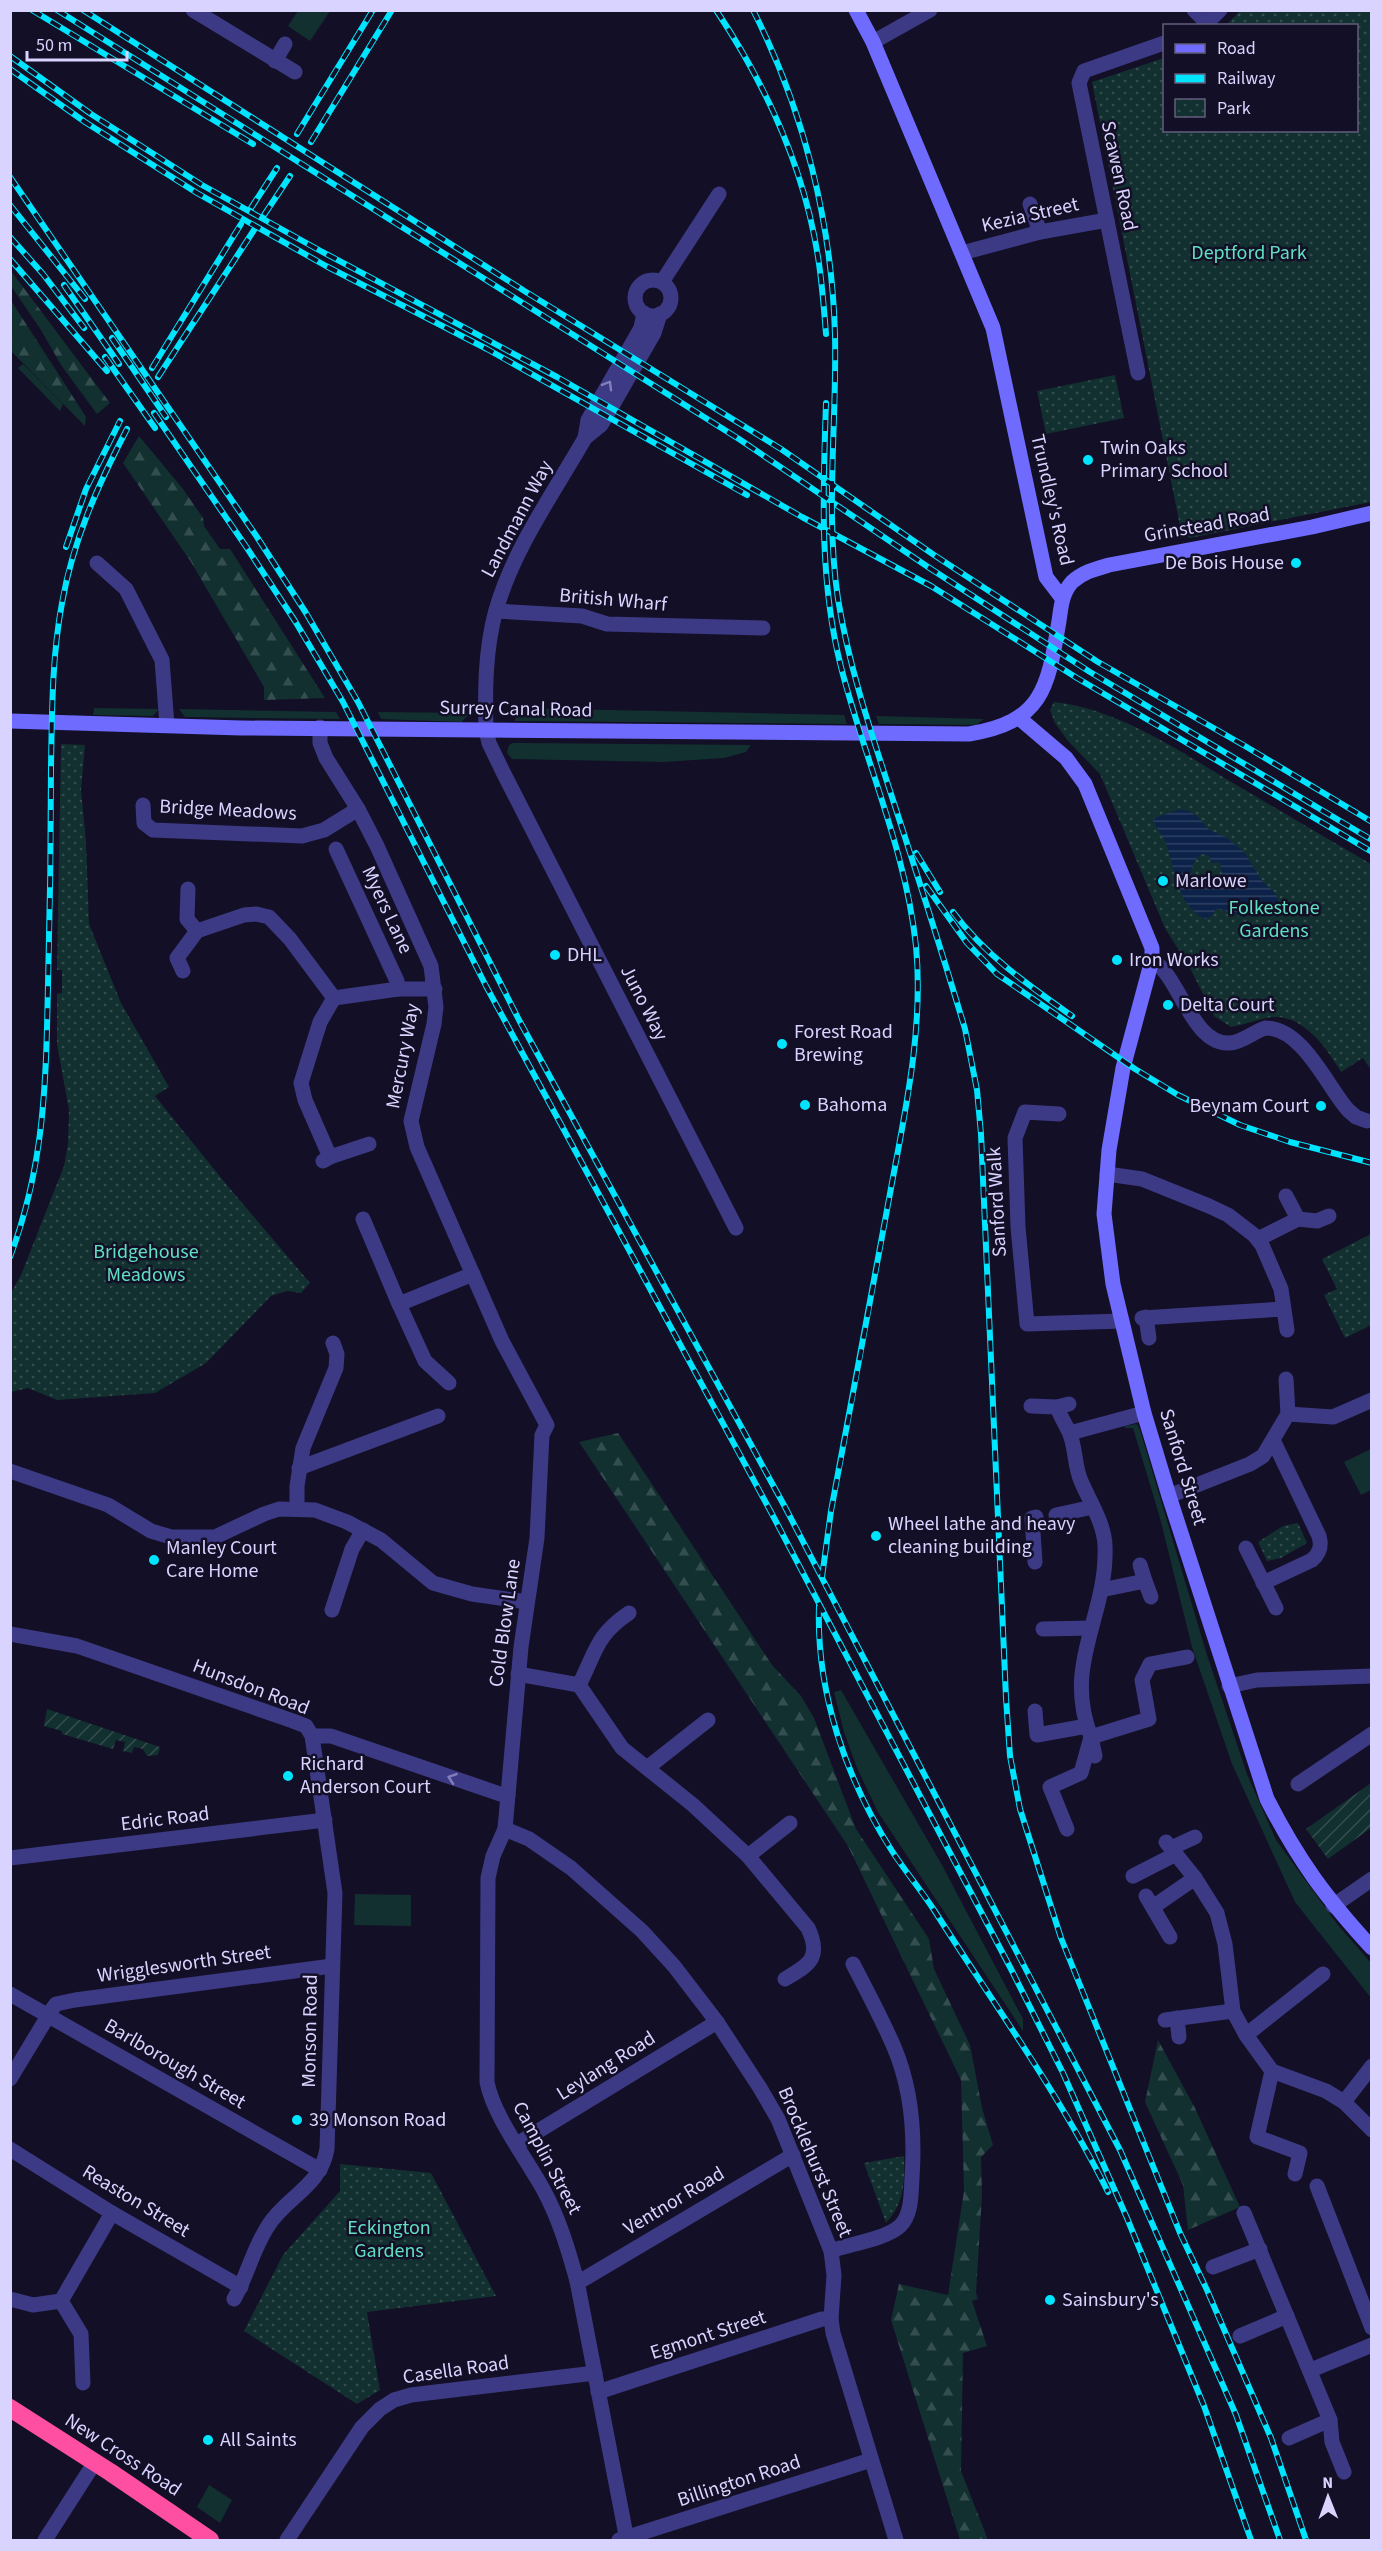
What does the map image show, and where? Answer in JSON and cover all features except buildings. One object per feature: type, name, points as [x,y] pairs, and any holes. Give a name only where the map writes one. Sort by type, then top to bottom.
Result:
[{"type":"highway","name":"New Cross Road","points":[[10,2408],[95,2462],[210,2541]]},
{"type":"main road","name":"Trundley's Road","points":[[856,10],[873,42],[993,328],[1046,577],[1062,598]]},
{"type":"main road","name":"Grinstead Road","points":[[1062,598],[1070,584],[1084,573],[1109,565],[1312,527],[1371,513]]},
{"type":"main road","points":[[1062,598],[1051,672],[1046,687],[1031,709],[1019,718],[1066,759],[1085,784],[1149,940],[1152,960]]},
{"type":"main road","name":"Surrey Canal Road","points":[[10,721],[168,726],[969,734],[984,732],[1019,718]]},
{"type":"main road","name":"Sanford Street","points":[[1152,960],[1124,1068],[1111,1140],[1104,1214],[1113,1284],[1144,1413],[1229,1686],[1267,1799],[1288,1840],[1333,1906],[1371,1948]]},
{"type":"street","points":[[193,10],[295,72]]},
{"type":"street","points":[[873,42],[930,10]]},
{"type":"street","points":[[1194,10],[1205,24]]},
{"type":"street","points":[[1207,24],[1220,10]]},
{"type":"street","points":[[275,61],[285,44]]},
{"type":"street","name":"Scawen Road","points":[[1138,373],[1079,83],[1084,71],[1163,44]]},
{"type":"street","points":[[644,313],[664,310],[671,296],[662,282],[719,194]]},
{"type":"street","points":[[1030,204],[1040,232]]},
{"type":"street","name":"Kezia Street","points":[[962,253],[1040,232],[1107,220]]},
{"type":"street","name":"Landmann Way","points":[[486,730],[488,657],[496,611],[516,557],[585,438],[588,420],[641,328],[644,313],[637,304],[636,291],[645,282],[652,280],[662,282]]},
{"type":"street","name":"Landmann Way","points":[[585,438],[601,425],[654,333],[664,310]]},
{"type":"street","points":[[97,563],[126,589],[162,660],[168,726]]},
{"type":"street","name":"British Wharf","points":[[496,611],[582,616],[607,624],[763,628]]},
{"type":"street","name":"Mercury Way","points":[[320,727],[320,742],[326,758],[358,809],[431,966],[435,989],[434,1024],[411,1121],[417,1147],[502,1341],[547,1425]]},
{"type":"street","name":"Juno Way","points":[[486,730],[489,743],[513,793],[736,1228]]},
{"type":"street","name":"Bridge Meadows","points":[[143,805],[144,823],[153,830],[302,836],[324,830],[358,809]]},
{"type":"street","name":"Myers Lane","points":[[336,849],[397,981],[398,989]]},
{"type":"street","points":[[188,889],[187,920],[197,931]]},
{"type":"street","points":[[183,971],[177,958],[197,931],[244,915],[256,914],[269,917],[290,939],[334,998]]},
{"type":"street","points":[[1152,960],[1163,968],[1204,1033],[1226,1043],[1236,1042],[1265,1028],[1283,1033],[1308,1055],[1348,1110],[1356,1117],[1367,1121]]},
{"type":"street","points":[[334,998],[398,989],[435,989]]},
{"type":"street","points":[[334,998],[320,1022],[301,1083],[305,1100],[327,1159],[369,1144]]},
{"type":"street","name":"Sanford Walk","points":[[1059,1114],[1025,1112],[1015,1137],[1018,1227],[1027,1324],[1122,1321]]},
{"type":"street","points":[[1107,1174],[1142,1179],[1224,1213],[1258,1239],[1281,1289],[1287,1330]]},
{"type":"street","points":[[1286,1196],[1298,1218]]},
{"type":"street","points":[[1258,1239],[1298,1218],[1317,1221],[1329,1216]]},
{"type":"street","points":[[363,1219],[425,1360],[449,1383]]},
{"type":"street","points":[[399,1304],[473,1274]]},
{"type":"street","points":[[1149,1338],[1144,1318],[1283,1309]]},
{"type":"street","points":[[297,1508],[299,1468],[303,1448],[336,1368],[337,1354],[333,1343]]},
{"type":"street","points":[[1169,1496],[1258,1460],[1267,1452],[1288,1414],[1286,1379]]},
{"type":"street","points":[[1288,1414],[1333,1417],[1371,1400]]},
{"type":"street","points":[[1031,1406],[1062,1408],[1079,1477],[1105,1541],[1105,1567],[1101,1590],[1083,1653],[1080,1688],[1095,1756]]},
{"type":"street","points":[[1070,1433],[1144,1413]]},
{"type":"street","points":[[299,1468],[438,1416]]},
{"type":"street","name":"Cold Blow Lane","points":[[505,1829],[518,1674],[540,1507],[542,1435],[547,1425]]},
{"type":"street","points":[[1263,1583],[1312,1560],[1318,1554],[1321,1546],[1319,1536],[1273,1440]]},
{"type":"street","points":[[10,1471],[108,1504],[151,1531],[171,1537],[215,1537],[264,1514],[297,1508],[331,1515],[389,1545],[433,1583],[472,1594],[527,1602]]},
{"type":"street","points":[[1056,1515],[1093,1507]]},
{"type":"street","points":[[1035,1562],[1032,1518],[1036,1517]]},
{"type":"street","points":[[332,1610],[352,1550],[363,1530]]},
{"type":"street","points":[[1246,1548],[1276,1608]]},
{"type":"street","points":[[1140,1565],[1151,1598]]},
{"type":"street","points":[[1101,1590],[1145,1581]]},
{"type":"street","points":[[579,1686],[601,1637],[613,1624],[629,1613]]},
{"type":"street","points":[[1043,1629],[1091,1628]]},
{"type":"street","name":"Hunsdon Road","points":[[10,1634],[77,1646],[293,1720],[306,1726],[312,1736],[331,1736],[508,1795]]},
{"type":"street","points":[[1035,1712],[1037,1735],[1152,1726],[1142,1680],[1150,1664],[1187,1657]]},
{"type":"street","points":[[518,1674],[579,1686],[622,1749],[693,1805],[748,1856],[808,1928],[814,1942],[814,1950],[808,1966],[785,1979]]},
{"type":"street","points":[[1229,1686],[1257,1680],[1371,1676]]},
{"type":"street","points":[[647,1768],[708,1720]]},
{"type":"street","points":[[1067,1829],[1050,1787],[1081,1773],[1089,1732]]},
{"type":"street","points":[[1298,1784],[1371,1734]]},
{"type":"street","name":"Monson Road","points":[[238,2293],[268,2224],[312,2181],[320,2170],[327,2150],[335,1893],[312,1736]]},
{"type":"street","name":"Edric Road","points":[[10,1858],[325,1820]]},
{"type":"street","points":[[748,1856],[790,1823]]},
{"type":"street","name":"Brocklehurst Street","points":[[505,1829],[529,1839],[570,1868],[642,1931],[674,1966],[717,2022],[778,2119],[831,2251],[834,2275],[831,2319],[833,2333],[896,2541]]},
{"type":"street","name":"Camplin Street","points":[[505,1829],[493,1856],[488,1878],[487,2082],[494,2105],[552,2207],[577,2281],[624,2540]]},
{"type":"street","points":[[1133,1876],[1171,1848],[1196,1837]]},
{"type":"street","points":[[1171,1848],[1195,1878],[1217,1913],[1225,1944],[1233,2011],[1246,2035],[1272,2071],[1326,2091],[1344,2102],[1371,2130]]},
{"type":"street","points":[[1170,1937],[1150,1902],[1195,1878]]},
{"type":"street","points":[[1333,1906],[1371,1879]]},
{"type":"street","points":[[831,2251],[882,2235],[899,2227],[906,2219],[911,2195],[914,2154],[908,2096],[895,2048],[853,1964]]},
{"type":"street","name":"Wrigglesworth Street","points":[[47,2016],[56,2004],[75,2000],[332,1966]]},
{"type":"street","points":[[1246,2035],[1323,1974]]},
{"type":"street","name":"Barlborough Street","points":[[10,1994],[320,2170]]},
{"type":"street","points":[[1179,2037],[1171,2019],[1233,2011]]},
{"type":"street","points":[[10,2079],[47,2016]]},
{"type":"street","name":"Leylang Road","points":[[517,2144],[717,2022]]},
{"type":"street","points":[[1344,2102],[1371,2066]]},
{"type":"street","points":[[1272,2071],[1257,2137],[1300,2153],[1295,2174]]},
{"type":"street","name":"Reaston Street","points":[[10,2149],[238,2293]]},
{"type":"street","name":"Ventnor Road","points":[[577,2281],[793,2155]]},
{"type":"street","points":[[1317,2186],[1371,2328]]},
{"type":"street","points":[[62,2301],[112,2213]]},
{"type":"street","points":[[1244,2213],[1311,2370],[1330,2420],[1332,2442],[1344,2472]]},
{"type":"street","points":[[1213,2267],[1260,2249]]},
{"type":"street","points":[[10,2299],[33,2304],[62,2301]]},
{"type":"street","points":[[62,2301],[81,2334],[82,2383]]},
{"type":"street","points":[[1240,2336],[1287,2316]]},
{"type":"street","name":"Egmont Street","points":[[598,2392],[822,2319],[831,2319]]},
{"type":"street","points":[[1311,2370],[1371,2345]]},
{"type":"street","name":"Casella Road","points":[[287,2541],[362,2427],[380,2409],[394,2400],[411,2395],[595,2373]]},
{"type":"street","points":[[1289,2438],[1330,2420]]},
{"type":"street","name":"Billington Road","points":[[624,2540],[871,2460]]},
{"type":"street","points":[[45,2541],[95,2462]]},
{"type":"green space","name":"Deptford Park","points":[[1241,10],[1371,11],[1371,502],[1190,538],[1181,533],[1092,82],[1163,58],[1163,132],[1358,132],[1358,24],[1227,24]]},
{"type":"green space","points":[[298,11],[330,11],[310,41],[288,26]]},
{"type":"green space","points":[[11,271],[110,403],[97,414],[61,365],[41,330],[11,286]]},
{"type":"green space","points":[[10,299],[86,417],[85,426],[11,351]]},
{"type":"green space","points":[[23,364],[63,404],[60,411],[18,368]]},
{"type":"green space","points":[[1115,375],[1124,418],[1046,434],[1037,391]]},
{"type":"green space","points":[[139,436],[183,489],[203,518],[204,526],[220,549],[230,549],[325,698],[264,700],[264,687],[191,562],[123,463]]},
{"type":"green space","name":"Folkestone Gardens","points":[[1054,702],[1101,713],[1147,733],[1371,864],[1371,1070],[1363,1058],[1341,1072],[1320,1042],[1301,1025],[1291,1020],[1279,1017],[1267,1018],[1231,1027],[1214,1016],[1191,970],[1165,928],[1100,774],[1068,741],[1055,723],[1050,710]]},
{"type":"green space","points":[[94,708],[159,709],[153,716],[93,715]]},
{"type":"green space","points":[[516,708],[844,715],[847,724],[515,721]]},
{"type":"green space","points":[[179,709],[336,712],[340,719],[185,717]]},
{"type":"green space","points":[[378,712],[471,713],[461,722],[381,719]]},
{"type":"green space","points":[[876,716],[984,719],[976,725],[879,724]]},
{"type":"green space","points":[[513,743],[751,745],[746,752],[724,758],[664,762],[512,759],[507,753],[509,745]]},
{"type":"green space","name":"Bridgehouse Meadows","points":[[61,744],[85,745],[81,790],[86,841],[89,924],[121,1003],[169,1087],[155,1096],[310,1283],[301,1293],[287,1291],[271,1296],[206,1363],[155,1393],[57,1400],[28,1388],[11,1392],[11,1293],[21,1275],[64,1166],[68,1144],[69,1110],[57,1044],[57,994],[62,993],[62,970],[57,970]]},
{"type":"green space","points":[[1371,1234],[1371,1325],[1345,1338],[1324,1295],[1337,1289],[1322,1259]]},
{"type":"green space","points":[[1137,1424],[1207,1655],[1247,1774],[1276,1840],[1338,1925],[1371,1963],[1371,1998],[1295,1902],[1232,1764],[1192,1647],[1160,1518],[1133,1428],[1125,1428],[1125,1426]]},
{"type":"green space","points":[[618,1433],[772,1665],[801,1696],[814,1718],[856,1829],[929,1939],[934,1969],[970,2045],[982,2108],[993,2145],[981,2157],[982,2195],[976,2293],[978,2299],[972,2301],[987,2346],[963,2353],[961,2471],[988,2540],[960,2540],[891,2320],[899,2284],[948,2295],[964,2191],[961,2080],[848,1846],[579,1442]]},
{"type":"green space","points":[[1371,1449],[1371,1490],[1361,1495],[1344,1462]]},
{"type":"green space","points":[[1298,1523],[1307,1543],[1281,1558],[1267,1561],[1258,1542],[1283,1526]]},
{"type":"green space","points":[[841,1690],[942,1865],[1023,2019],[1023,2031],[878,1812],[857,1768],[844,1732],[834,1692]]},
{"type":"green space","points":[[47,1709],[160,1747],[158,1755],[147,1756],[143,1749],[134,1747],[132,1753],[123,1751],[125,1742],[116,1740],[113,1749],[62,1734],[62,1731],[44,1726]]},
{"type":"green space","points":[[1371,1783],[1371,1828],[1328,1859],[1306,1829]]},
{"type":"green space","points":[[355,1894],[411,1895],[411,1926],[354,1925]]},
{"type":"green space","points":[[1158,2040],[1195,2108],[1240,2207],[1188,2230],[1183,2185],[1145,2102]]},
{"type":"green space","points":[[904,2156],[900,2200],[886,2223],[864,2163]]},
{"type":"green space","name":"Eckington Gardens","points":[[340,2164],[431,2173],[496,2296],[367,2312],[380,2390],[357,2404],[244,2331],[283,2255],[340,2191]]},
{"type":"green space","points":[[209,2485],[232,2500],[220,2523],[197,2507]]},
{"type":"water","points":[[1180,809],[1189,811],[1198,817],[1209,830],[1226,837],[1244,852],[1262,881],[1276,894],[1278,901],[1274,910],[1243,917],[1217,908],[1211,917],[1205,919],[1195,912],[1187,904],[1182,894],[1169,851],[1153,820]],"holes":[[[1202,854],[1210,856],[1211,863],[1220,862],[1222,876],[1217,882],[1195,886],[1191,883],[1194,863]]]},
{"type":"railway","points":[[32,10],[253,144]]},
{"type":"railway","points":[[57,10],[739,439],[928,567],[1090,672],[1372,840]]},
{"type":"railway","points":[[83,10],[526,292],[781,449],[934,555],[1098,662],[1372,822]]},
{"type":"railway","points":[[297,134],[373,10]]},
{"type":"railway","points":[[311,142],[392,10]]},
{"type":"railway","points":[[716,10],[767,97],[793,159],[812,224],[822,285],[826,334]]},
{"type":"railway","points":[[753,10],[771,48],[801,128],[812,168],[828,251],[835,335],[832,534],[834,567],[843,624],[854,674],[869,724],[965,1029],[977,1090],[981,1134],[1006,1698],[1010,1756],[1020,1809],[1061,1938],[1180,2233],[1271,2438],[1306,2540]]},
{"type":"railway","points":[[10,56],[91,114],[202,185],[557,377],[802,517],[931,586],[1077,678],[1372,852]]},
{"type":"railway","points":[[10,69],[85,122],[197,193],[326,266],[487,349],[747,495]]},
{"type":"railway","points":[[251,208],[277,168]]},
{"type":"railway","points":[[264,215],[290,176]]},
{"type":"railway","points":[[10,177],[257,537],[306,613],[358,702],[519,1020],[785,1507],[1120,2150],[1236,2415],[1280,2540]]},
{"type":"railway","points":[[10,205],[85,299]]},
{"type":"railway","points":[[152,368],[241,224]]},
{"type":"railway","points":[[158,377],[254,230]]},
{"type":"railway","points":[[10,237],[43,274],[84,328]]},
{"type":"railway","points":[[10,259],[107,371]]},
{"type":"railway","points":[[64,285],[119,364]]},
{"type":"railway","points":[[112,338],[166,417]]},
{"type":"railway","points":[[105,357],[155,428]]},
{"type":"railway","points":[[822,1577],[831,1511],[906,1105],[915,1042],[918,978],[911,910],[903,875],[851,702],[834,634],[824,536],[826,403]]},
{"type":"railway","points":[[154,413],[295,621],[343,702],[486,986],[772,1514],[1011,1969],[1063,2073],[1127,2218],[1204,2406],[1251,2540]]},
{"type":"railway","points":[[66,547],[86,489],[120,421]]},
{"type":"railway","points":[[10,1257],[22,1223],[37,1155],[44,1088],[52,704],[59,623],[67,580],[80,535],[106,471],[127,429]]},
{"type":"railway","points":[[916,853],[940,892]]},
{"type":"railway","points":[[926,886],[967,943],[997,974],[1135,1069],[1178,1095],[1240,1125],[1290,1142],[1372,1163]]},
{"type":"railway","points":[[953,912],[965,928],[993,956],[1072,1016]]},
{"type":"railway","points":[[819,1606],[819,1638],[829,1702],[837,1734],[861,1794],[892,1851],[934,1910],[1047,2084],[1108,2192]]},
{"type":"place","name":"Twin Oaks Primary School","points":[[1088,460]]},
{"type":"place","name":"De Bois House","points":[[1296,563]]},
{"type":"place","name":"Marlowe","points":[[1163,881]]},
{"type":"place","name":"DHL","points":[[555,955]]},
{"type":"place","name":"Iron Works","points":[[1117,960]]},
{"type":"place","name":"Delta Court","points":[[1168,1005]]},
{"type":"place","name":"Forest Road Brewing","points":[[782,1044]]},
{"type":"place","name":"Bahoma","points":[[805,1105]]},
{"type":"place","name":"Beynam Court","points":[[1321,1106]]},
{"type":"place","name":"Wheel lathe and heavy cleaning building","points":[[876,1536]]},
{"type":"place","name":"Manley Court Care Home","points":[[154,1560]]},
{"type":"place","name":"Richard Anderson Court","points":[[288,1776]]},
{"type":"place","name":"39 Monson Road","points":[[297,2120]]},
{"type":"place","name":"Sainsbury's","points":[[1050,2300]]},
{"type":"place","name":"All Saints","points":[[208,2440]]}]
